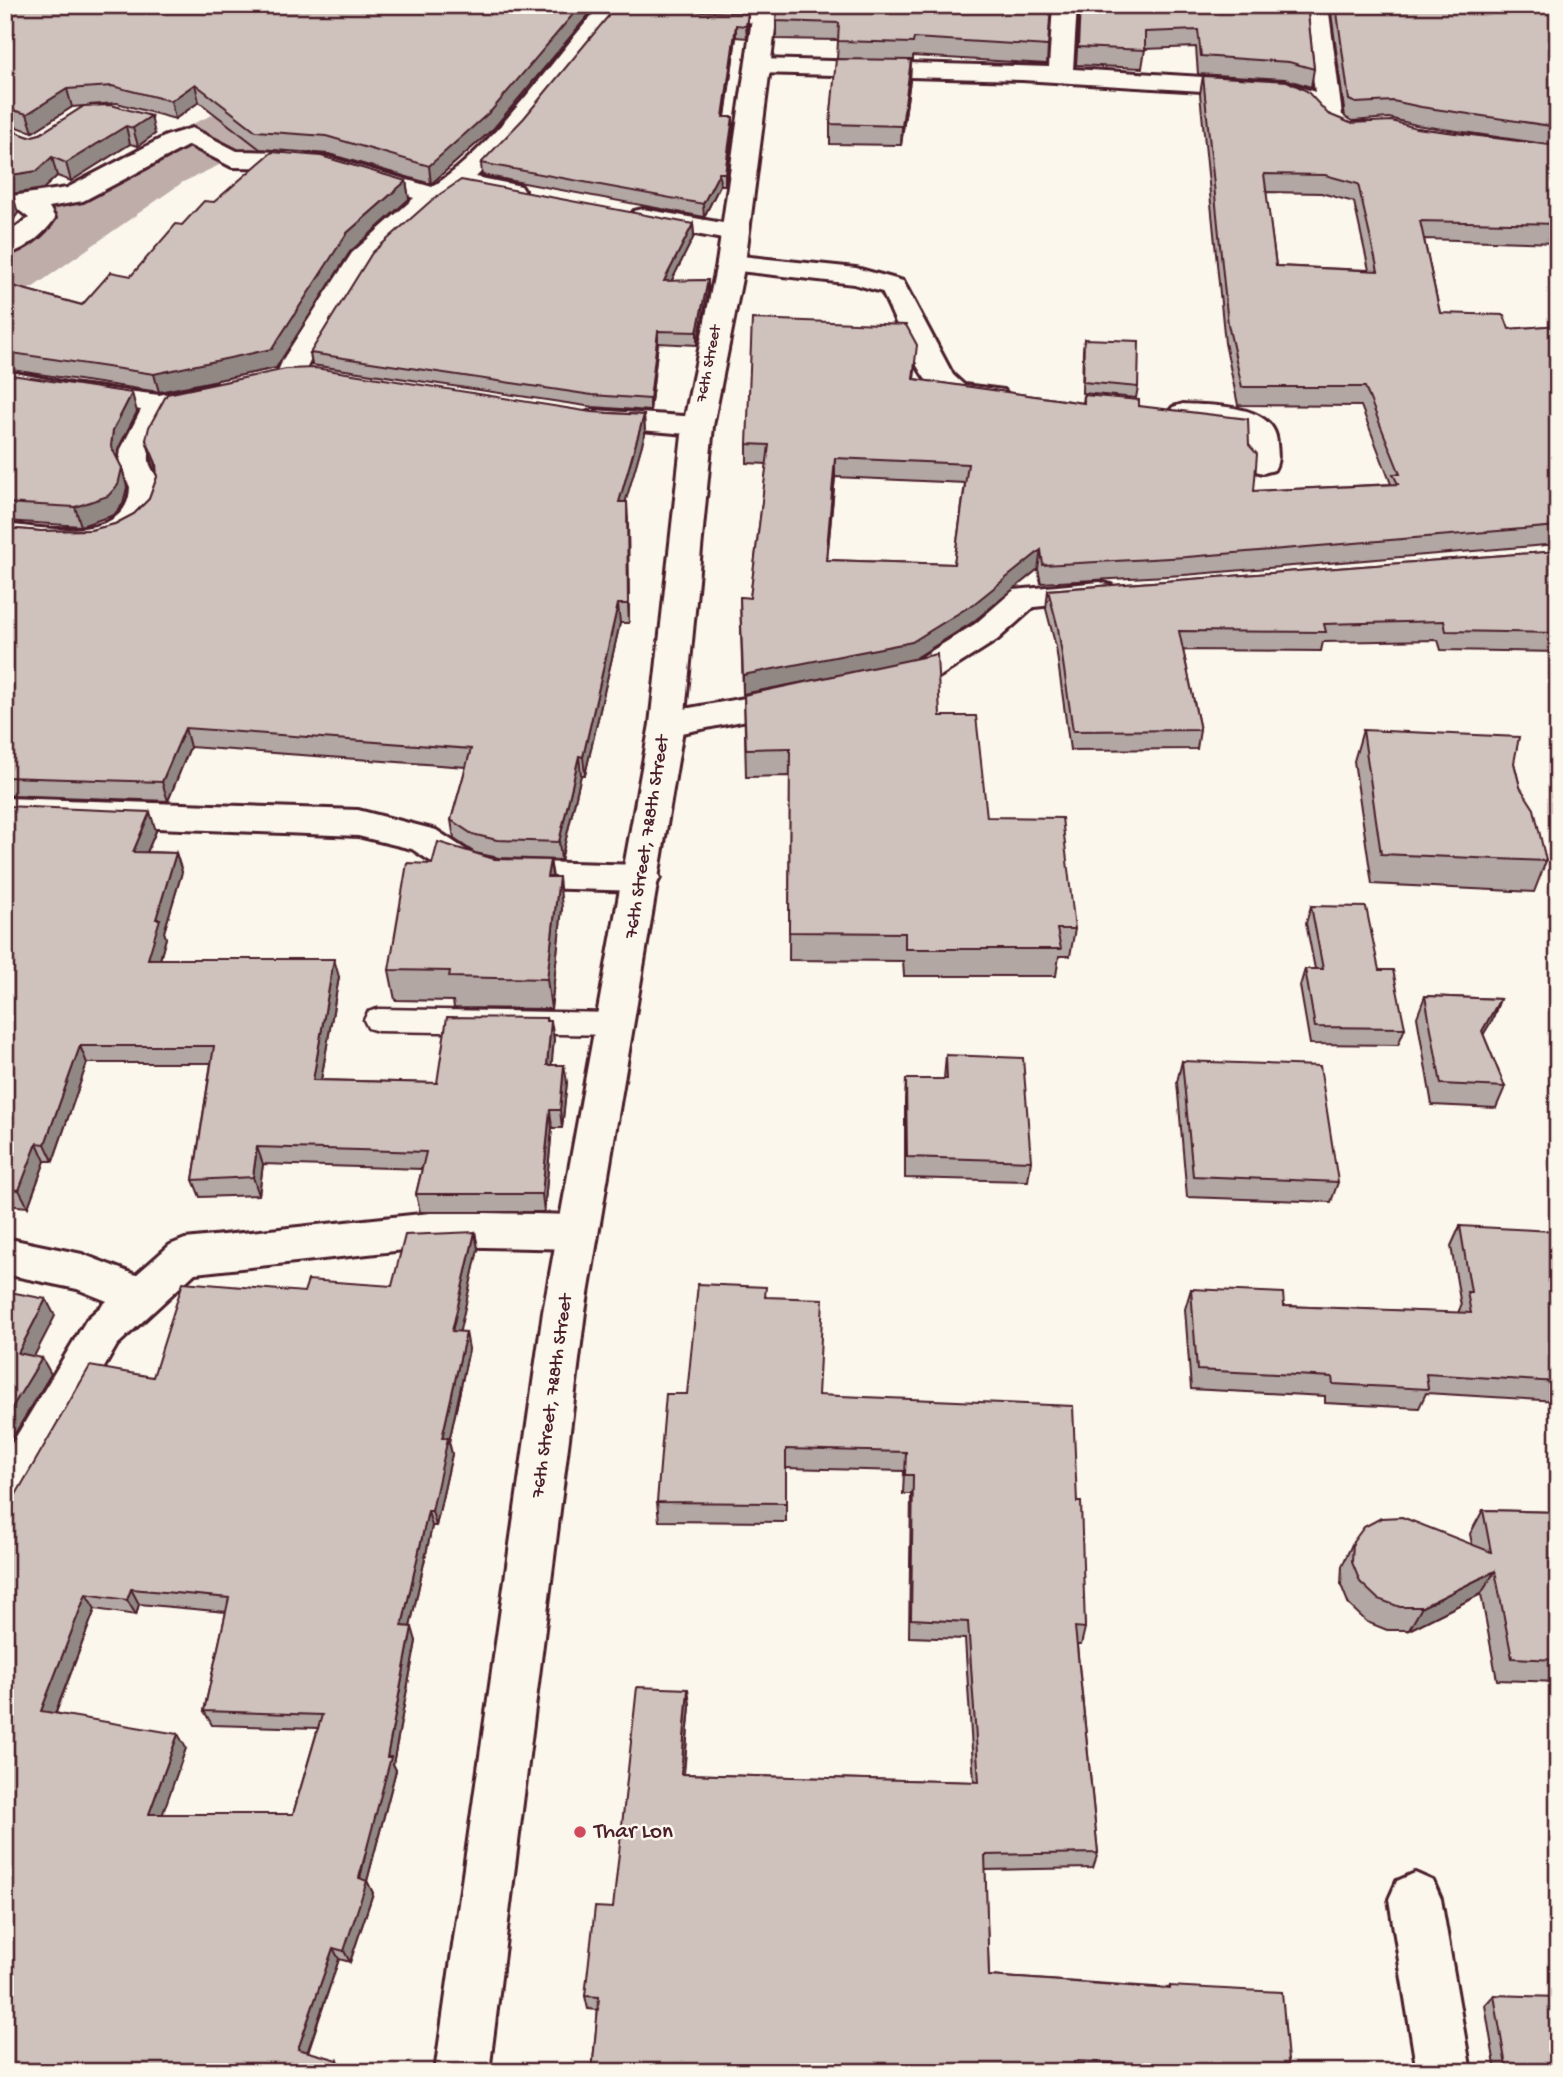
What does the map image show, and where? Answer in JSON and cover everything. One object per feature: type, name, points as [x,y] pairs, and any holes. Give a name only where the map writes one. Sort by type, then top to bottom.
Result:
[{"type":"street","points":[[1061,76],[1065,5]]},
{"type":"street","points":[[1316,5],[1331,122],[1353,132],[1394,129]]},
{"type":"street","points":[[263,382],[298,356],[362,259],[435,196],[458,181],[514,124],[601,19],[611,12],[630,9],[765,11]]},
{"type":"street","name":"76th Street","points":[[667,724],[698,426],[731,263],[765,11]]},
{"type":"street","points":[[758,66],[849,66],[1285,89],[1301,92],[1330,117]]},
{"type":"street","points":[[154,122],[179,130],[175,141]]},
{"type":"street","points":[[15,203],[74,195],[175,141],[192,136],[232,159],[292,160],[328,165],[435,196]]},
{"type":"street","points":[[458,181],[531,197]]},
{"type":"street","points":[[5,247],[35,227],[42,218],[38,209],[15,203]]},
{"type":"street","points":[[625,214],[734,233]]},
{"type":"street","points":[[731,263],[856,276],[893,287],[941,380],[956,393],[1023,398]]},
{"type":"street","points":[[5,380],[72,393],[159,404],[263,382],[319,375]]},
{"type":"street","points":[[5,534],[95,538],[120,531],[140,512],[147,490],[143,475],[134,464],[136,449],[159,404]]},
{"type":"street","points":[[1157,410],[1237,417],[1262,432],[1262,464]]},
{"type":"street","points":[[567,416],[698,426]]},
{"type":"street","points":[[860,686],[922,672],[986,632],[1025,597],[1131,591]]},
{"type":"street","points":[[667,724],[822,695]]},
{"type":"street","name":"76th Street, 7&8th Street","points":[[462,2072],[578,1232],[667,724]]},
{"type":"street","points":[[5,810],[126,817],[296,818],[358,822],[423,839],[463,865],[499,874],[642,878]]},
{"type":"street","points":[[5,1497],[102,1332],[185,1257],[440,1229],[578,1232]]},
{"type":"street","points":[[5,1256],[82,1272],[142,1297]]},
{"type":"street","points":[[1415,1899],[1444,2072]]},
{"type":"lane","points":[[378,1020],[616,1024]]},
{"type":"building","points":[[5,5],[581,5],[492,110],[429,166],[326,136],[256,131],[195,84],[171,101],[112,86],[67,89],[27,114],[5,108]]},
{"type":"building","points":[[778,5],[1051,5],[1048,46],[914,38],[913,43],[838,41],[839,23],[776,21]]},
{"type":"building","points":[[1080,5],[1307,5],[1314,69],[1289,62],[1201,56],[1198,30],[1145,32],[1145,50],[1078,47]]},
{"type":"building","points":[[1336,5],[1558,5],[1558,127],[1393,101],[1356,103],[1349,100]]},
{"type":"building","points":[[618,9],[748,13],[746,26],[736,25],[723,117],[733,117],[725,173],[719,173],[703,204],[481,163],[524,118],[610,14]]},
{"type":"building","points":[[836,59],[911,60],[902,126],[830,124]]},
{"type":"building","points":[[1203,76],[1287,81],[1307,91],[1328,114],[1350,123],[1392,121],[1416,128],[1558,146],[1558,224],[1420,221],[1440,313],[1504,315],[1509,329],[1558,325],[1558,526],[1187,557],[1043,565],[1041,550],[975,603],[912,642],[743,675],[740,597],[750,598],[769,445],[747,444],[752,319],[906,325],[917,345],[913,379],[1084,403],[1084,395],[1139,400],[1139,406],[1248,419],[1249,445],[1257,454],[1254,491],[1398,484],[1393,474],[1400,474],[1365,387],[1242,387],[1228,324]],"holes":[[[1264,174],[1325,175],[1358,184],[1378,271],[1276,266]],[[835,458],[968,464],[954,564],[826,560]]]},
{"type":"building","points":[[111,105],[151,116],[133,128],[126,126],[66,163],[52,157],[37,171],[5,176],[5,128],[29,137],[40,134],[84,106]]},
{"type":"building","points":[[272,152],[321,156],[406,181],[347,233],[272,349],[154,374],[5,352],[5,284],[82,305],[111,272],[131,276],[176,224],[182,225],[204,201],[214,202]]},
{"type":"building","points":[[461,180],[693,224],[664,281],[708,280],[697,332],[658,331],[650,399],[592,395],[310,353],[372,253],[433,199]]},
{"type":"building","points":[[5,194],[13,195],[5,205]]},
{"type":"building","points":[[1084,339],[1139,341],[1138,387],[1083,382]]},
{"type":"building","points":[[315,368],[591,412],[644,415],[619,502],[627,502],[628,604],[618,604],[583,757],[579,756],[559,842],[497,840],[472,834],[451,820],[471,749],[185,728],[162,782],[5,777],[5,528],[41,531],[91,530],[115,524],[134,514],[149,499],[157,477],[156,463],[146,440],[149,427],[167,394],[286,369]]},
{"type":"building","points":[[5,374],[132,393],[113,430],[111,446],[122,468],[118,485],[108,496],[75,507],[5,503]]},
{"type":"building","points":[[1558,551],[1558,633],[1446,631],[1444,621],[1324,624],[1326,632],[1179,631],[1200,730],[1073,731],[1058,628],[1048,590]]},
{"type":"building","points":[[937,654],[940,716],[976,716],[987,817],[1062,818],[1075,929],[1057,929],[1061,949],[905,949],[905,933],[789,932],[790,748],[746,749],[744,695]]},
{"type":"building","points":[[1363,730],[1519,737],[1514,763],[1520,787],[1534,809],[1546,861],[1381,854]]},
{"type":"building","points":[[5,806],[150,812],[133,852],[176,853],[156,919],[160,919],[148,959],[334,959],[313,1080],[437,1083],[447,1017],[546,1018],[546,1021],[551,1021],[547,1065],[564,1065],[560,1110],[550,1110],[542,1194],[416,1194],[426,1152],[257,1147],[253,1177],[193,1180],[214,1046],[80,1046],[45,1144],[37,1143],[19,1190],[5,1189]]},
{"type":"building","points":[[438,842],[494,859],[550,860],[547,877],[559,877],[547,979],[449,977],[450,971],[389,970],[407,863],[432,864]]},
{"type":"building","points":[[1311,906],[1366,907],[1379,970],[1393,970],[1405,1028],[1315,1027],[1305,969],[1323,969]]},
{"type":"building","points":[[1425,996],[1500,999],[1482,1031],[1505,1087],[1441,1084]]},
{"type":"building","points":[[946,1055],[1023,1058],[1031,1161],[907,1157],[906,1079],[947,1079]]},
{"type":"building","points":[[1182,1061],[1320,1066],[1338,1182],[1193,1176]]},
{"type":"building","points":[[1460,1226],[1552,1231],[1558,1256],[1558,1382],[1426,1374],[1428,1389],[1333,1384],[1332,1377],[1197,1370],[1191,1289],[1283,1293],[1284,1306],[1471,1313],[1467,1292],[1471,1292]]},
{"type":"building","points":[[475,1232],[452,1331],[466,1332],[442,1438],[448,1438],[402,1626],[412,1627],[387,1757],[391,1757],[359,1878],[367,1881],[344,1951],[333,1948],[298,2049],[338,2060],[334,2072],[5,2072],[5,1501],[14,1498],[90,1366],[153,1377],[183,1282],[304,1292],[308,1280],[392,1286],[405,1235]],"holes":[[[131,1589],[229,1598],[204,1711],[322,1715],[293,1814],[149,1814],[178,1734],[41,1711],[86,1594],[127,1600]]]},
{"type":"building","points":[[698,1284],[766,1287],[765,1297],[823,1299],[818,1395],[1073,1406],[1077,1502],[1081,1502],[1085,1628],[1075,1627],[1098,1853],[985,1855],[989,1976],[1170,1989],[1170,1986],[1282,1992],[1289,2072],[1176,2072],[1175,2065],[1074,2061],[1074,2072],[592,2072],[599,1997],[585,1996],[595,1907],[613,1908],[637,1687],[688,1689],[681,1774],[979,1782],[968,1622],[911,1619],[913,1475],[905,1475],[906,1452],[786,1449],[786,1503],[657,1502],[666,1394],[687,1394]]},
{"type":"building","points":[[5,1291],[46,1299],[18,1353],[42,1358],[5,1419]]},
{"type":"building","points":[[1483,1510],[1558,1512],[1558,1660],[1512,1658],[1495,1571],[1422,1607],[1400,1607],[1378,1599],[1360,1582],[1352,1562],[1353,1542],[1364,1527],[1381,1518],[1402,1517],[1491,1552]]},
{"type":"building","points":[[1494,1995],[1558,1997],[1558,2072],[1507,2072]]},
{"type":"waterway","points":[[5,272],[157,167],[259,120],[374,50],[418,5]]},
{"type":"place","name":"Thar Lon","points":[[580,1832]]}]
